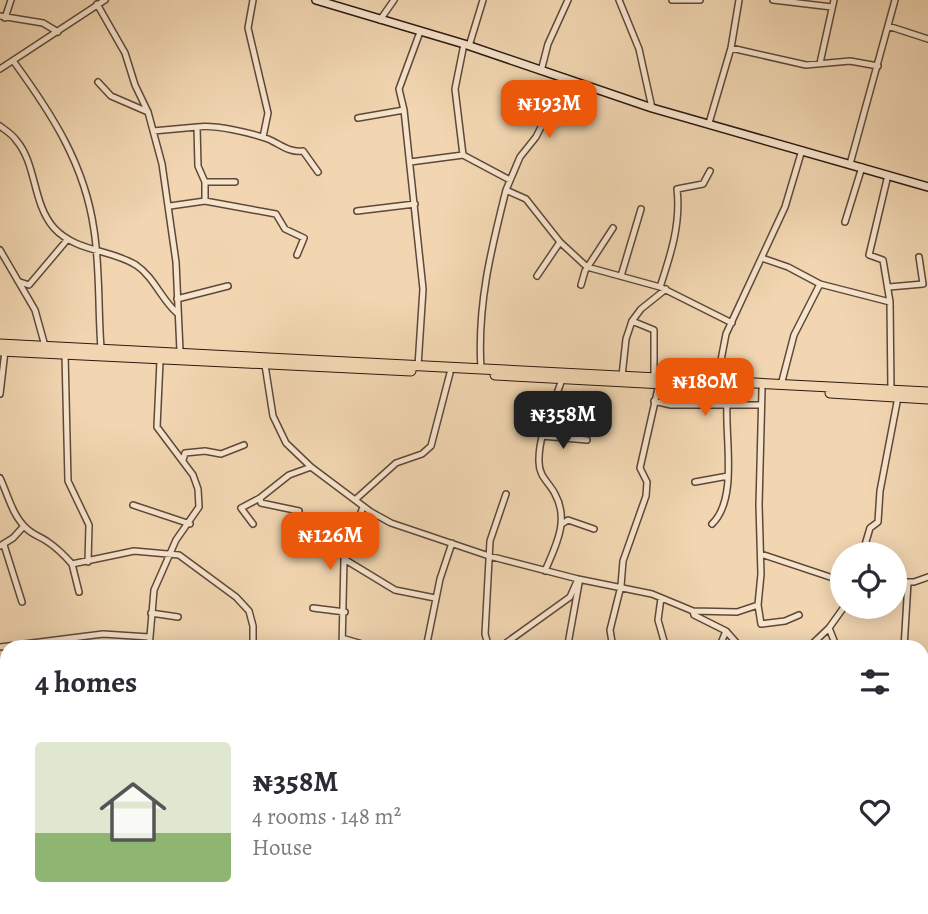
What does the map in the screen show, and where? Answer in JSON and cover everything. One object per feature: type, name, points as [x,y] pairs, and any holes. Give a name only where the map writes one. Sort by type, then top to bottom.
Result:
[{"type":"highway","points":[[2,349],[45,346],[180,351],[622,376],[656,381]]},
{"type":"highway","points":[[2,349],[160,361],[562,379],[781,385],[895,393],[928,399]]},
{"type":"highway","points":[[717,384],[762,389],[928,392]]},
{"type":"street","points":[[12,0],[2,17],[43,23],[58,32]]},
{"type":"street","points":[[1,65],[14,62],[104,0]]},
{"type":"street","points":[[253,0],[248,28],[267,104],[263,137]]},
{"type":"street","points":[[316,0],[466,45],[652,108],[928,187]]},
{"type":"street","points":[[380,20],[394,0]]},
{"type":"street","points":[[463,155],[455,89],[466,45],[482,0]]},
{"type":"street","points":[[541,71],[548,44],[568,0]]},
{"type":"street","points":[[619,0],[639,49],[652,108]]},
{"type":"street","points":[[672,0],[700,0]]},
{"type":"street","points":[[709,123],[731,48],[739,0]]},
{"type":"street","points":[[774,0],[833,3],[820,63]]},
{"type":"street","points":[[850,164],[895,0]]},
{"type":"street","points":[[97,5],[125,53],[153,131],[170,206],[180,351]]},
{"type":"street","points":[[888,26],[928,39]]},
{"type":"street","points":[[418,366],[423,289],[404,110],[399,89],[420,32]]},
{"type":"street","points":[[731,48],[806,65],[850,61],[878,66]]},
{"type":"street","points":[[14,62],[54,117],[80,173],[94,231],[101,348]]},
{"type":"street","points":[[481,369],[480,314],[483,289],[506,190],[566,78]]},
{"type":"street","points":[[99,82],[111,96],[148,111]]},
{"type":"street","points":[[358,118],[404,110]]},
{"type":"street","points":[[153,131],[208,125],[263,137],[295,152],[303,151],[318,172]]},
{"type":"street","points":[[0,126],[17,141],[40,207],[55,229],[67,240],[135,265],[146,274],[162,300],[177,313]]},
{"type":"street","points":[[197,127],[198,166],[205,182],[205,201]]},
{"type":"street","points":[[716,404],[726,334],[785,207],[802,150]]},
{"type":"street","points":[[410,162],[463,155],[510,180]]},
{"type":"street","points":[[845,222],[862,167]]},
{"type":"street","points":[[622,376],[626,339],[632,321],[640,309],[663,288],[679,210],[677,189],[703,184],[710,172]]},
{"type":"street","points":[[866,542],[870,528],[878,522],[895,393],[889,287],[883,260],[869,255],[888,175]]},
{"type":"street","points":[[205,182],[235,181]]},
{"type":"street","points":[[506,190],[526,199],[560,242],[587,267],[663,288],[732,324]]},
{"type":"street","points":[[170,206],[205,201],[276,214],[285,229],[304,237],[297,255]]},
{"type":"street","points":[[357,211],[415,204]]},
{"type":"street","points":[[621,276],[641,209]]},
{"type":"street","points":[[581,285],[587,267],[613,228]]},
{"type":"street","points":[[20,282],[29,285],[67,240]]},
{"type":"street","points":[[537,276],[560,242]]},
{"type":"street","points":[[0,250],[35,310],[45,346]]},
{"type":"street","points":[[889,287],[923,284],[919,257]]},
{"type":"street","points":[[762,258],[788,267],[820,284],[890,302]]},
{"type":"street","points":[[920,269],[928,269]]},
{"type":"street","points":[[781,385],[794,335],[820,284]]},
{"type":"street","points":[[177,299],[228,286]]},
{"type":"street","points":[[612,640],[610,630],[621,586],[622,561],[646,496],[647,482],[640,468],[656,381],[654,330],[632,321]]},
{"type":"street","points":[[0,394],[2,349]]},
{"type":"street","points":[[65,354],[68,481],[89,525],[88,562]]},
{"type":"street","points":[[55,640],[103,634],[149,637],[154,590],[184,526],[190,524],[199,508],[198,489],[183,460],[157,427],[160,361]]},
{"type":"street","points":[[265,365],[273,416],[286,443],[311,467],[363,507],[391,523],[489,556],[579,581],[621,586],[693,611],[737,612],[758,605]]},
{"type":"street","points":[[356,499],[396,463],[422,454],[430,446],[450,373]]},
{"type":"street","points":[[545,571],[562,524],[558,500],[542,478],[539,462],[542,436],[562,379]]},
{"type":"street","points":[[762,389],[758,605],[761,624],[785,621],[800,615]]},
{"type":"street","points":[[654,401],[671,405],[760,405]]},
{"type":"street","points":[[712,524],[721,515],[728,476],[727,405]]},
{"type":"street","points":[[542,436],[587,440]]},
{"type":"street","points":[[183,460],[186,453],[205,451],[221,454],[244,445]]},
{"type":"street","points":[[253,524],[241,508],[260,498],[289,475],[311,467]]},
{"type":"street","points":[[695,482],[728,476]]},
{"type":"street","points":[[0,478],[14,514],[24,526],[36,538],[44,539],[59,550],[72,564],[79,592]]},
{"type":"street","points":[[487,640],[490,541],[506,494]]},
{"type":"street","points":[[260,498],[261,503],[272,507],[299,511]]},
{"type":"street","points":[[133,505],[190,524]]},
{"type":"street","points":[[348,640],[345,639],[344,559],[363,507]]},
{"type":"street","points":[[562,524],[568,520],[594,529]]},
{"type":"street","points":[[22,602],[2,545],[24,526]]},
{"type":"street","points":[[427,640],[435,598],[452,543]]},
{"type":"street","points":[[72,564],[134,551],[179,555],[236,597],[249,611],[253,640]]},
{"type":"street","points":[[761,554],[830,577]]},
{"type":"street","points":[[344,559],[395,590],[435,598]]},
{"type":"street","points":[[904,640],[908,582],[928,577]]},
{"type":"street","points":[[569,640],[579,581]]},
{"type":"street","points":[[510,640],[570,597],[579,581]]},
{"type":"street","points":[[661,598],[658,620],[663,640]]},
{"type":"street","points":[[313,608],[345,612]]},
{"type":"street","points":[[693,611],[694,615],[726,631],[734,640]]},
{"type":"street","points":[[151,613],[178,617]]},
{"type":"street","points":[[816,640],[835,619]]},
{"type":"street","points":[[829,628],[834,640]]},
{"type":"street","points":[[722,640],[726,631]]}]
